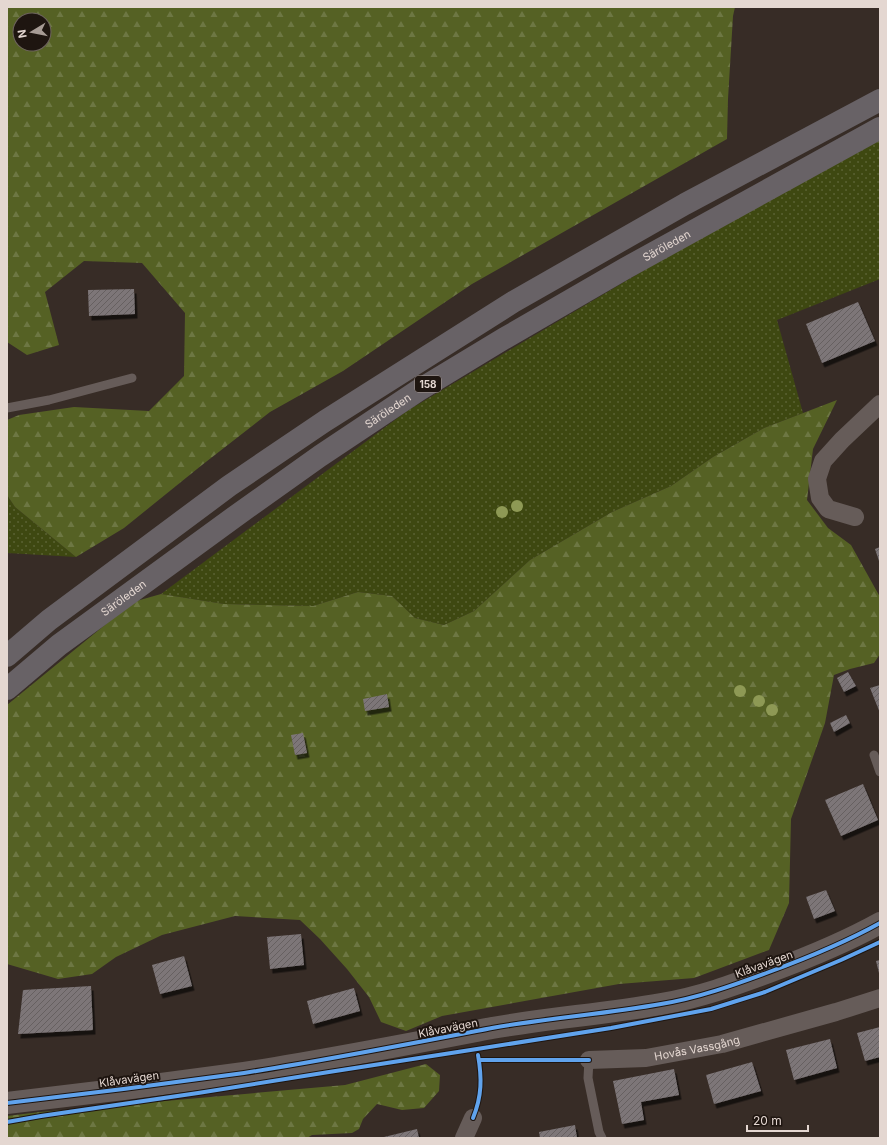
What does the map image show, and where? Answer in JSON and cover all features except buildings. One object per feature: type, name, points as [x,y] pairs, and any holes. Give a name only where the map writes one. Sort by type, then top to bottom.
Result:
[{"type":"main road","name":"158","points":[[7,656],[49,620],[223,490],[325,421],[513,302],[685,204],[880,100]]},
{"type":"main road","name":"Säröleden","points":[[7,689],[59,645],[233,518],[320,456],[419,390],[626,268],[880,128]]},
{"type":"street","points":[[855,517],[828,509],[820,498],[817,479],[823,461],[842,440],[880,404]]},
{"type":"street","name":"Klåvavägen","points":[[7,1104],[107,1092],[244,1072],[337,1057],[492,1028],[663,1004],[747,981],[807,958],[880,923]]},
{"type":"street","name":"Hovås Vassgång","points":[[589,1060],[646,1058],[722,1044],[880,998]]},
{"type":"street","points":[[464,1138],[473,1118]]},
{"type":"lane","points":[[7,408],[49,400],[132,378]]},
{"type":"lane","points":[[874,755],[880,772]]},
{"type":"lane","name":"Hovås Vassgång","points":[[589,1060],[588,1078],[599,1132],[602,1138]]},
{"type":"green space","points":[[7,7],[735,7],[733,16],[727,139],[472,284],[343,371],[270,412],[124,528],[76,557],[15,507],[7,495],[7,420],[19,415],[74,407],[149,411],[184,376],[185,313],[142,263],[84,261],[45,292],[59,345],[27,355],[7,342]]},
{"type":"green space","points":[[880,137],[880,279],[777,320],[803,413],[764,428],[713,457],[671,486],[612,512],[530,560],[474,611],[444,625],[415,618],[392,596],[358,592],[313,606],[224,604],[161,594],[407,411],[806,174]]},
{"type":"green space","points":[[837,400],[813,449],[807,500],[828,528],[851,545],[880,597],[880,654],[874,663],[834,675],[825,723],[791,819],[789,903],[769,950],[694,978],[619,984],[442,1016],[406,1031],[381,1022],[369,997],[347,969],[320,939],[300,920],[235,916],[162,935],[116,957],[92,974],[58,979],[7,964],[7,705],[133,602],[161,594],[224,604],[313,606],[358,592],[392,596],[415,618],[444,625],[474,611],[530,560],[612,512],[671,486],[713,457],[764,428]]},
{"type":"green space","points":[[7,495],[15,507],[76,557],[7,553]]},
{"type":"green space","points":[[426,1064],[440,1075],[439,1091],[424,1108],[402,1110],[377,1104],[363,1119],[359,1129],[352,1133],[312,1135],[307,1138],[7,1138],[7,1116],[345,1085]]},
{"type":"cycle path","points":[[7,1103],[244,1073],[492,1028],[534,1021],[619,1011],[675,1001],[716,991],[783,967],[839,944],[880,923]]},
{"type":"cycle path","points":[[7,1122],[611,1028],[711,1009],[765,992],[880,942]]},
{"type":"cycle path","points":[[473,1118],[480,1094],[478,1055]]},
{"type":"cycle path","points":[[479,1060],[589,1060]]}]
